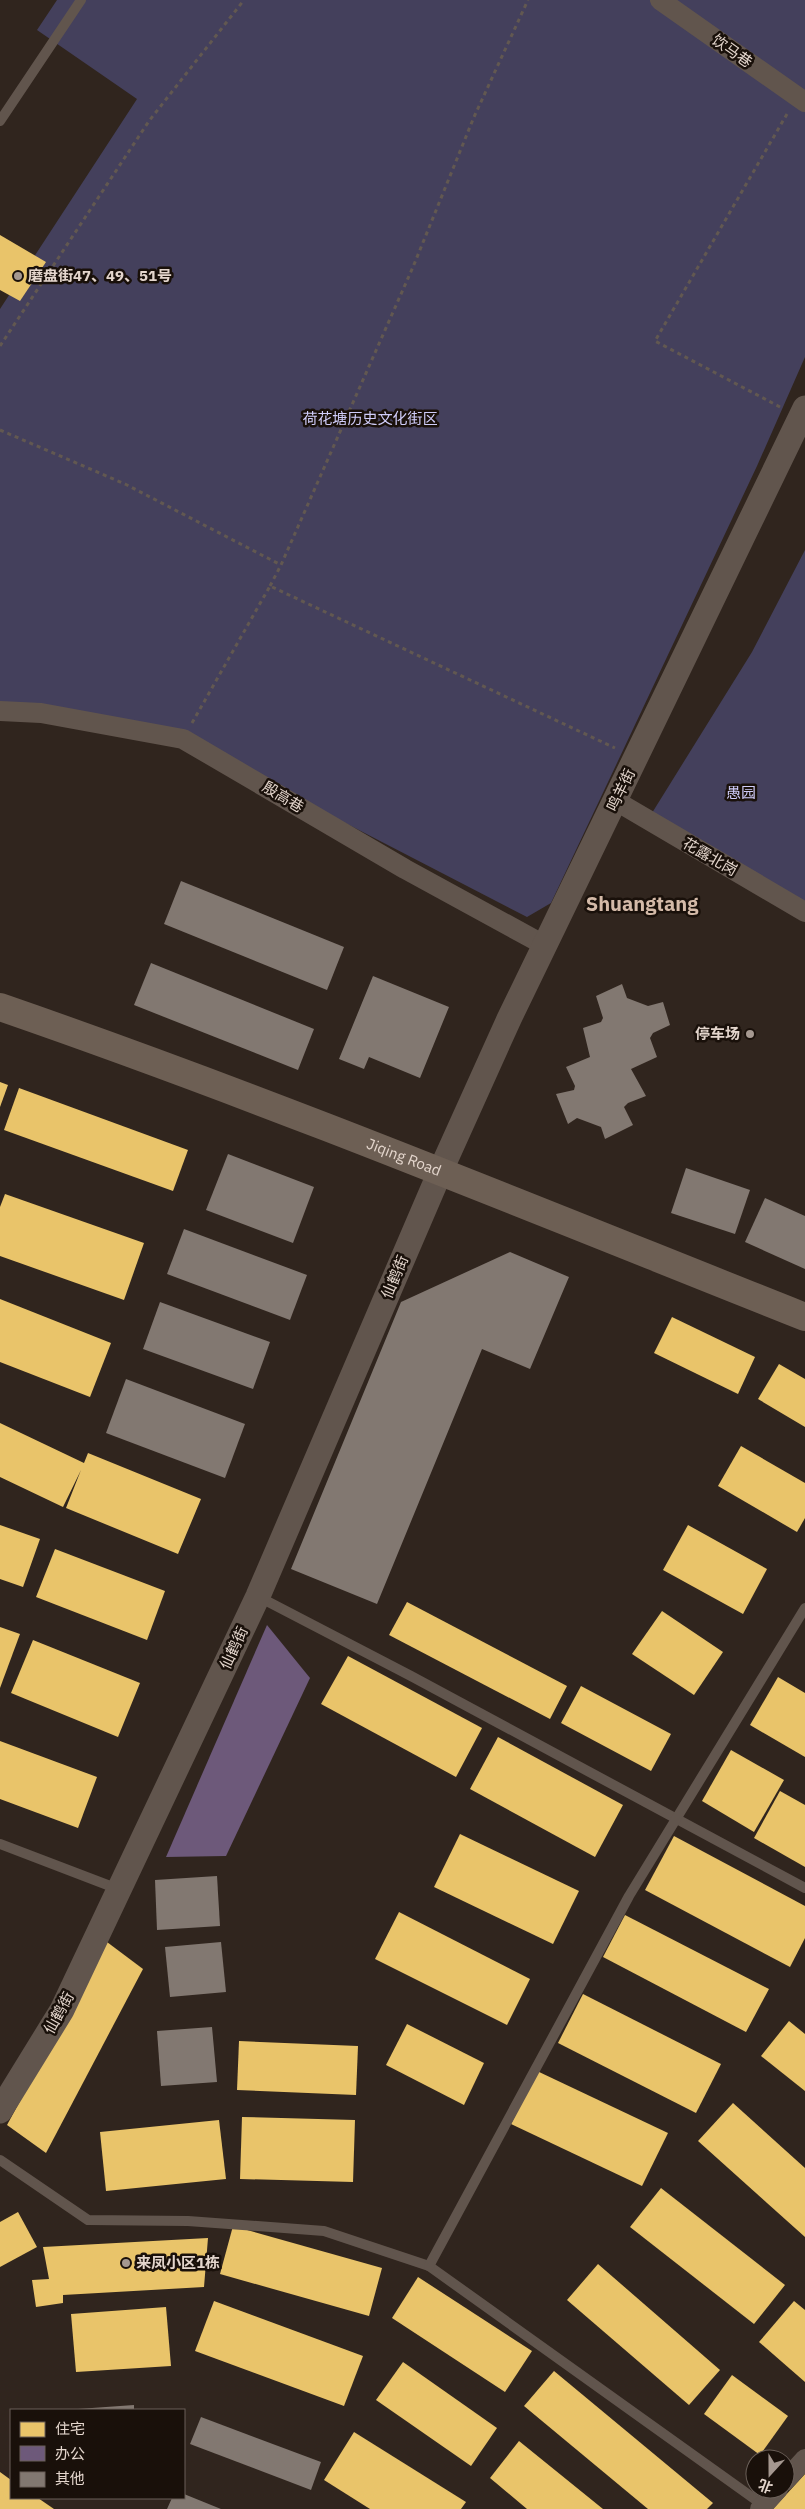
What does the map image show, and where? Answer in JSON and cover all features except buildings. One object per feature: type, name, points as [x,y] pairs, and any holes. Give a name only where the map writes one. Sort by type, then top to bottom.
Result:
[{"type":"main road","name":"Jiqing Road","points":[[0,1007],[114,1047],[440,1172],[805,1318]]},
{"type":"street","name":"饮马巷","points":[[660,0],[801,99]]},
{"type":"street","name":"鸣羊街","points":[[440,1172],[509,1019],[803,413]]},
{"type":"street","name":"殷高巷","points":[[0,711],[40,713],[183,738],[405,869],[546,946]]},
{"type":"street","name":"花露北岗","points":[[616,801],[805,912]]},
{"type":"street","name":"仙鹤街","points":[[0,2111],[62,2010],[258,1596],[440,1172]]},
{"type":"street","points":[[795,2470],[805,2459]]},
{"type":"lane","points":[[0,121],[81,0]]},
{"type":"lane","points":[[258,1596],[805,1888]]},
{"type":"lane","points":[[429,2266],[629,1896],[805,1608]]},
{"type":"lane","points":[[0,1844],[119,1890]]},
{"type":"lane","points":[[0,2160],[88,2220],[188,2221],[324,2231],[429,2266],[762,2507]]},
{"type":"path","points":[[0,346],[149,121],[244,0]]},
{"type":"path","points":[[183,738],[281,565],[413,267],[474,117],[528,0]]},
{"type":"path","points":[[801,99],[655,341],[803,413]]},
{"type":"path","points":[[0,430],[125,484],[281,565]]},
{"type":"path","points":[[270,586],[637,758]]},
{"type":"green space","name":"荷花塘历史文化街区","points":[[57,0],[805,0],[805,357],[757,466],[551,903],[527,917],[183,739],[0,711],[0,309],[137,99],[37,30]]},
{"type":"green space","name":"愚园","points":[[805,550],[805,902],[652,813],[752,652]]},
{"type":"place","name":"磨盘街47、49、51号","points":[[18,276]]},
{"type":"place","name":"停车场","points":[[750,1034]]},
{"type":"place","name":"来凤小区1栋","points":[[126,2263]]},
{"type":"district","name":"Shuangtang","points":[[642,904]]}]
